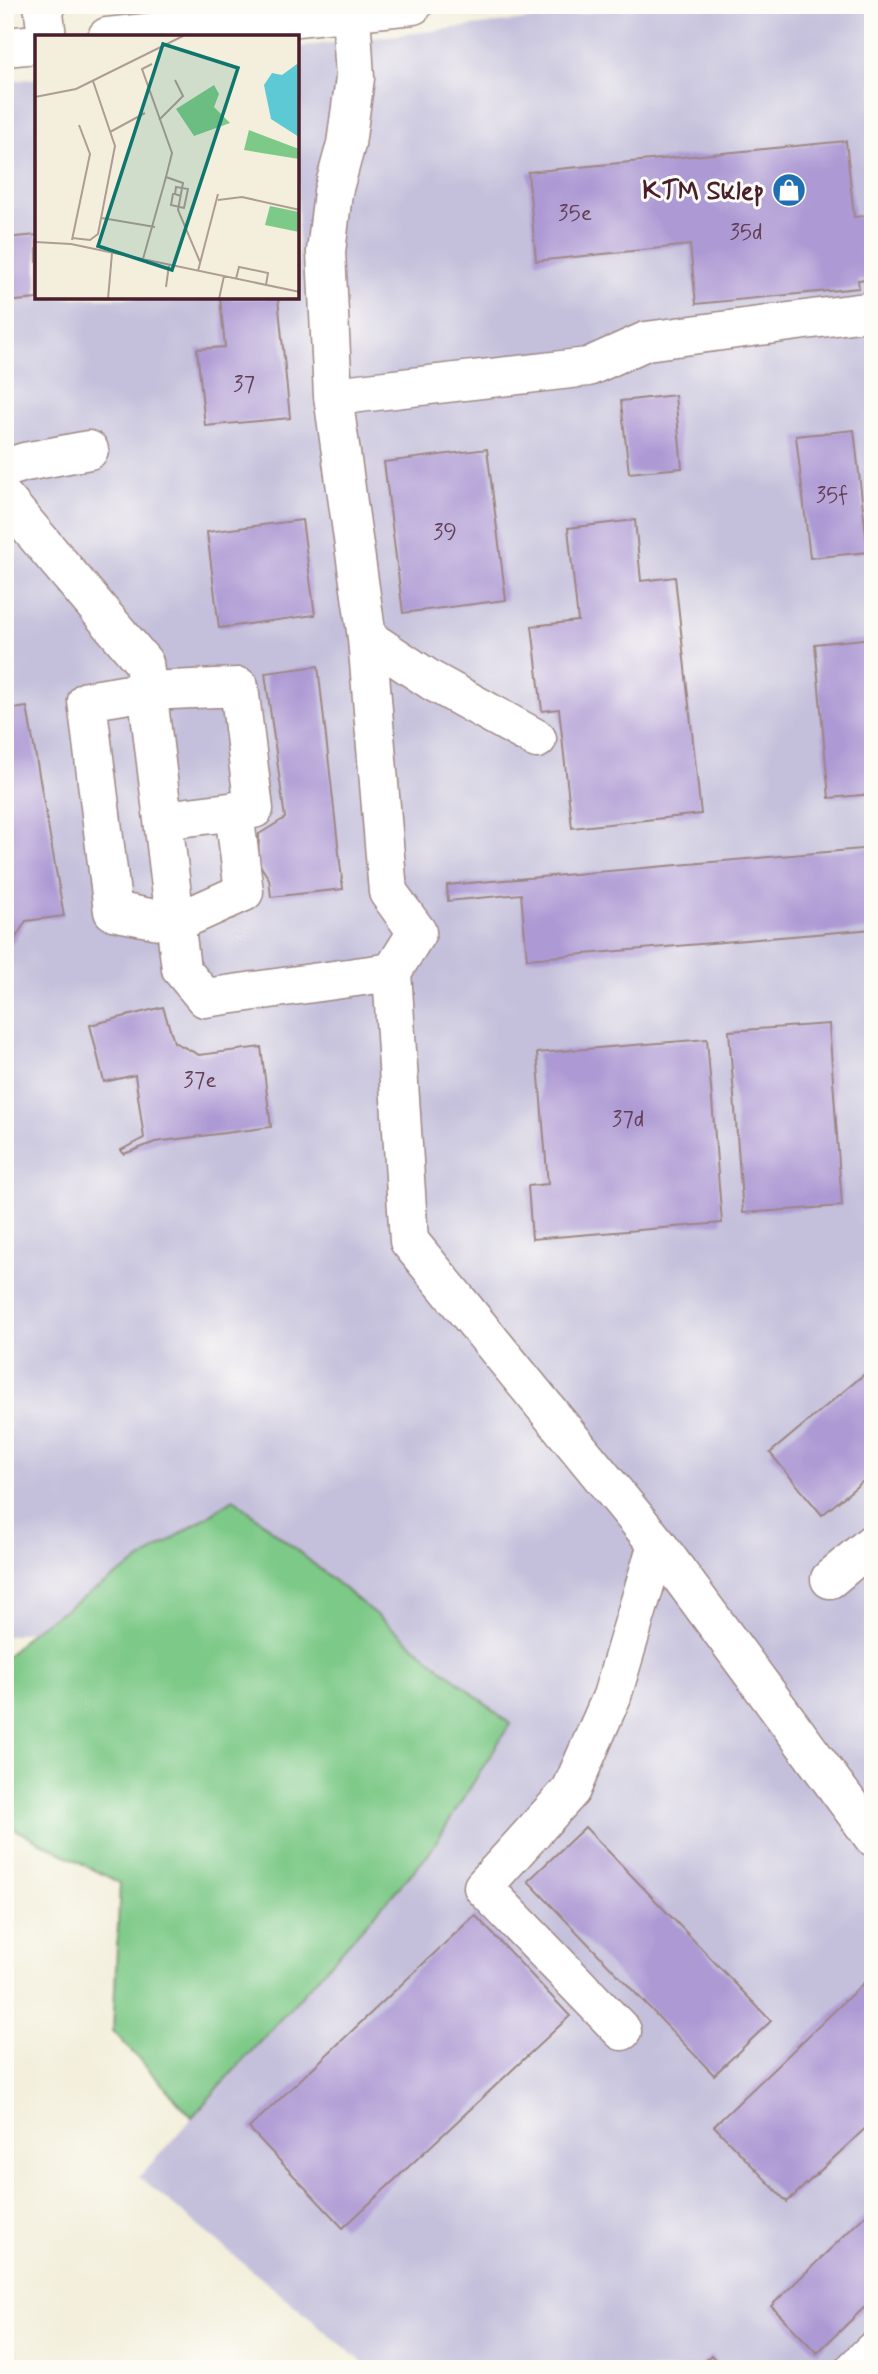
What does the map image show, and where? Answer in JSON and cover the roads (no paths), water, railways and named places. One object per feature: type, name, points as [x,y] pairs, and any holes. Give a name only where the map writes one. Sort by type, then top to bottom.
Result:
[{"type":"street","points":[[43,5],[47,35]]},
{"type":"street","points":[[127,35],[413,5]]},
{"type":"street","points":[[351,12],[355,78],[346,144],[333,192],[326,252],[333,396],[367,638],[388,892],[417,932],[392,972],[409,1241],[657,1544],[873,1837]]},
{"type":"street","points":[[5,47],[35,44]]},
{"type":"street","points":[[333,396],[588,367],[646,341],[873,311]]},
{"type":"street","points":[[5,468],[25,461],[89,450]]},
{"type":"street","points":[[5,499],[144,663],[181,969],[205,998],[392,972]]},
{"type":"street","points":[[367,638],[432,681],[537,738]]},
{"type":"street","points":[[163,820],[234,811],[254,809],[239,687],[147,691],[87,701],[113,911],[176,923],[244,892],[234,811]]},
{"type":"street","points":[[830,1579],[873,1543]]},
{"type":"street","points":[[622,2031],[483,1887],[571,1790],[612,1696],[657,1544]]},
{"type":"street","points":[[855,2369],[873,2351]]},
{"type":"place","name":"KTM Sklep","points":[[789,190]]}]
